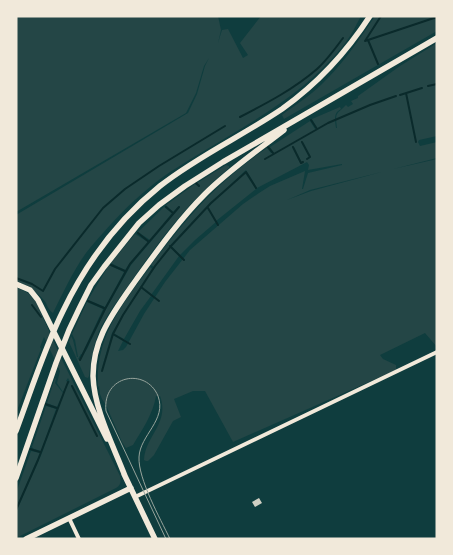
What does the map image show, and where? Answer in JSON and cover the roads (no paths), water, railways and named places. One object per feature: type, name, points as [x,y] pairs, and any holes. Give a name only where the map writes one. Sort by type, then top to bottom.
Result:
[{"type":"main road","points":[[16,431],[62,311],[79,279],[104,244],[142,201],[179,172],[282,109],[310,87],[346,50],[370,16]]},
{"type":"main road","points":[[16,478],[56,363],[69,330],[91,285],[121,244],[146,217],[159,205],[200,176],[437,38]]},
{"type":"main road","points":[[125,476],[98,407],[94,389],[94,367],[99,342],[103,333],[114,311],[166,239],[204,195],[225,176],[302,116]]},
{"type":"main road","points":[[16,284],[30,290],[38,300],[131,488],[154,539]]},
{"type":"main road","points":[[26,539],[131,488]]},
{"type":"street","points":[[135,497],[437,352]]},
{"type":"street","points":[[69,518],[79,539]]},
{"type":"waterway","points":[[381,16],[365,41],[437,17]]},
{"type":"waterway","points":[[240,117],[299,83],[324,62],[343,38]]},
{"type":"waterway","points":[[368,40],[378,64]]},
{"type":"waterway","points":[[428,86],[437,84]]},
{"type":"waterway","points":[[400,95],[422,88]]},
{"type":"waterway","points":[[406,93],[416,142]]},
{"type":"waterway","points":[[265,159],[328,123],[396,96]]},
{"type":"waterway","points":[[311,120],[317,129]]},
{"type":"waterway","points":[[16,278],[32,284],[43,291],[55,269],[103,208],[125,189],[159,166],[225,126]]},
{"type":"waterway","points":[[302,142],[310,157],[307,159]]},
{"type":"waterway","points":[[268,147],[273,153]]},
{"type":"waterway","points":[[293,147],[301,163],[303,162]]},
{"type":"waterway","points":[[102,371],[113,334],[123,315],[155,266],[171,246],[211,203],[246,172],[256,188]]},
{"type":"waterway","points":[[196,183],[199,186]]},
{"type":"waterway","points":[[166,207],[173,213]]},
{"type":"waterway","points":[[80,360],[130,264],[179,207]]},
{"type":"waterway","points":[[208,208],[218,225]]},
{"type":"waterway","points":[[138,233],[149,242]]},
{"type":"waterway","points":[[170,246],[184,260]]},
{"type":"waterway","points":[[111,265],[125,271]]},
{"type":"waterway","points":[[141,287],[159,301]]},
{"type":"waterway","points":[[88,301],[104,308]]},
{"type":"waterway","points":[[32,305],[41,317]]},
{"type":"waterway","points":[[113,334],[130,344]]},
{"type":"waterway","points":[[16,510],[38,460],[68,382]]},
{"type":"waterway","points":[[72,386],[97,436]]},
{"type":"waterway","points":[[45,404],[57,408]]},
{"type":"waterway","points":[[30,449],[40,452]]},
{"type":"tram line","points":[[166,539],[106,411],[107,399],[111,389],[126,379],[144,381],[152,387],[158,396],[159,413],[140,449],[139,457],[142,476],[150,498],[170,539]]}]
